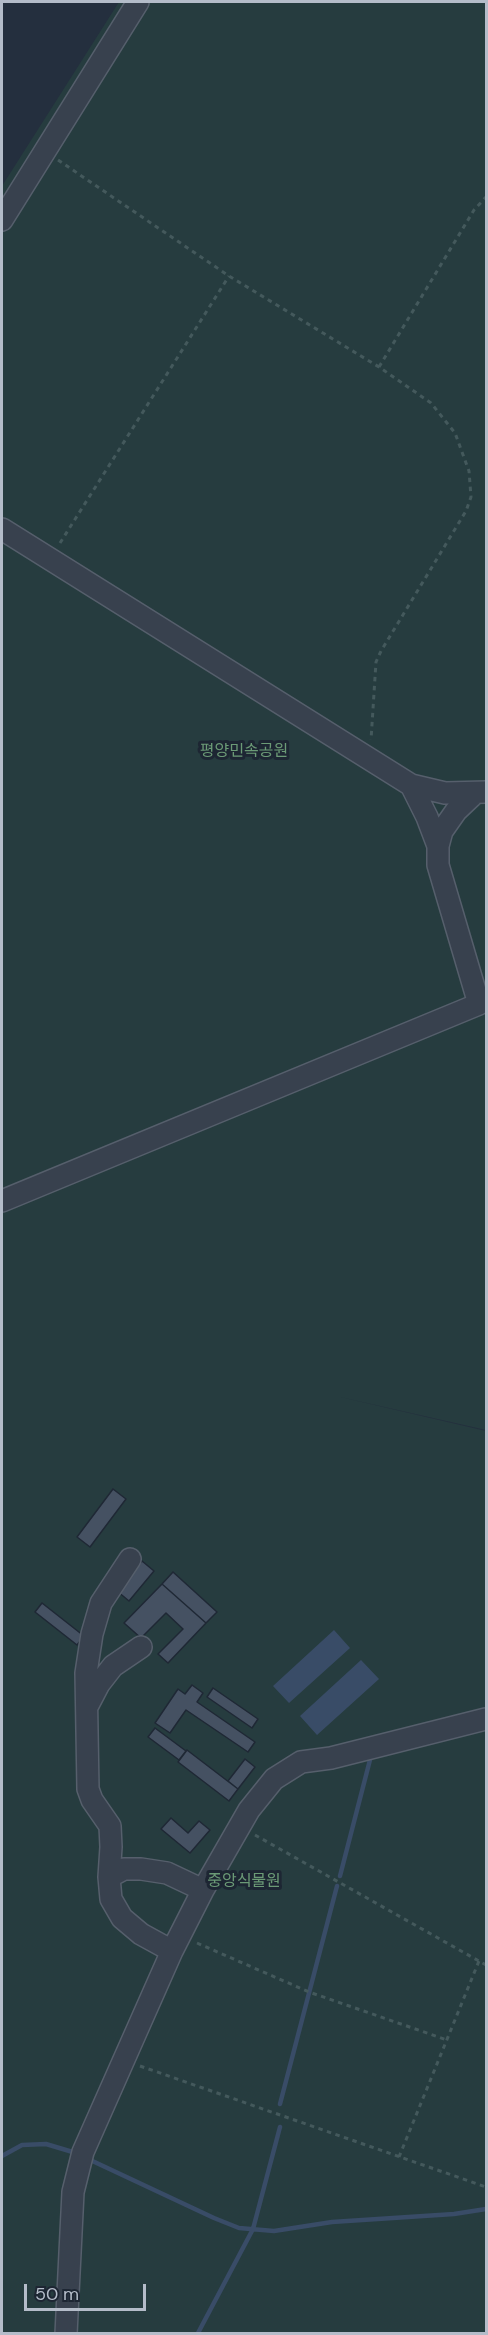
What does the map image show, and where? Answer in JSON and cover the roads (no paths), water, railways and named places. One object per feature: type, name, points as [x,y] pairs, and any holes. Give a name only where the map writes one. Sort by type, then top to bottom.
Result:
[{"type":"street","points":[[2,220],[138,2]]},
{"type":"street","points":[[2,529],[411,786],[445,794],[481,793]]},
{"type":"street","points":[[411,786],[427,817],[438,846]]},
{"type":"street","points":[[2,1201],[484,1005],[438,865],[438,846],[442,831],[456,811],[481,793]]},
{"type":"street","points":[[130,1559],[101,1603],[92,1634],[86,1673],[88,1789],[92,1800],[110,1826],[111,1899],[122,1918],[141,1934],[176,1943]]},
{"type":"street","points":[[88,1706],[99,1684],[113,1666],[141,1647]]},
{"type":"street","points":[[66,2334],[73,2192],[77,2173],[94,2124],[176,1943],[237,1827],[261,1792],[274,1779],[301,1762],[331,1758],[486,1719]]},
{"type":"street","points":[[109,1877],[124,1869],[141,1869],[167,1873],[203,1890]]},
{"type":"water","points":[[334,1630],[350,1648],[289,1703],[273,1686]]},
{"type":"water","points":[[361,1660],[379,1679],[317,1735],[300,1716]]},
{"type":"waterway","points":[[340,1876],[371,1756]]},
{"type":"waterway","points":[[280,2104],[337,1886]]},
{"type":"waterway","points":[[198,2333],[253,2229],[280,2127]]},
{"type":"waterway","points":[[2,2156],[22,2145],[46,2144],[76,2153]]},
{"type":"waterway","points":[[86,2158],[239,2228],[274,2231],[332,2222],[454,2214],[486,2209]]},
{"type":"park label","name":"평양민속공원","points":[[244,752]]},
{"type":"park label","name":"중앙식물원","points":[[244,1882]]}]
